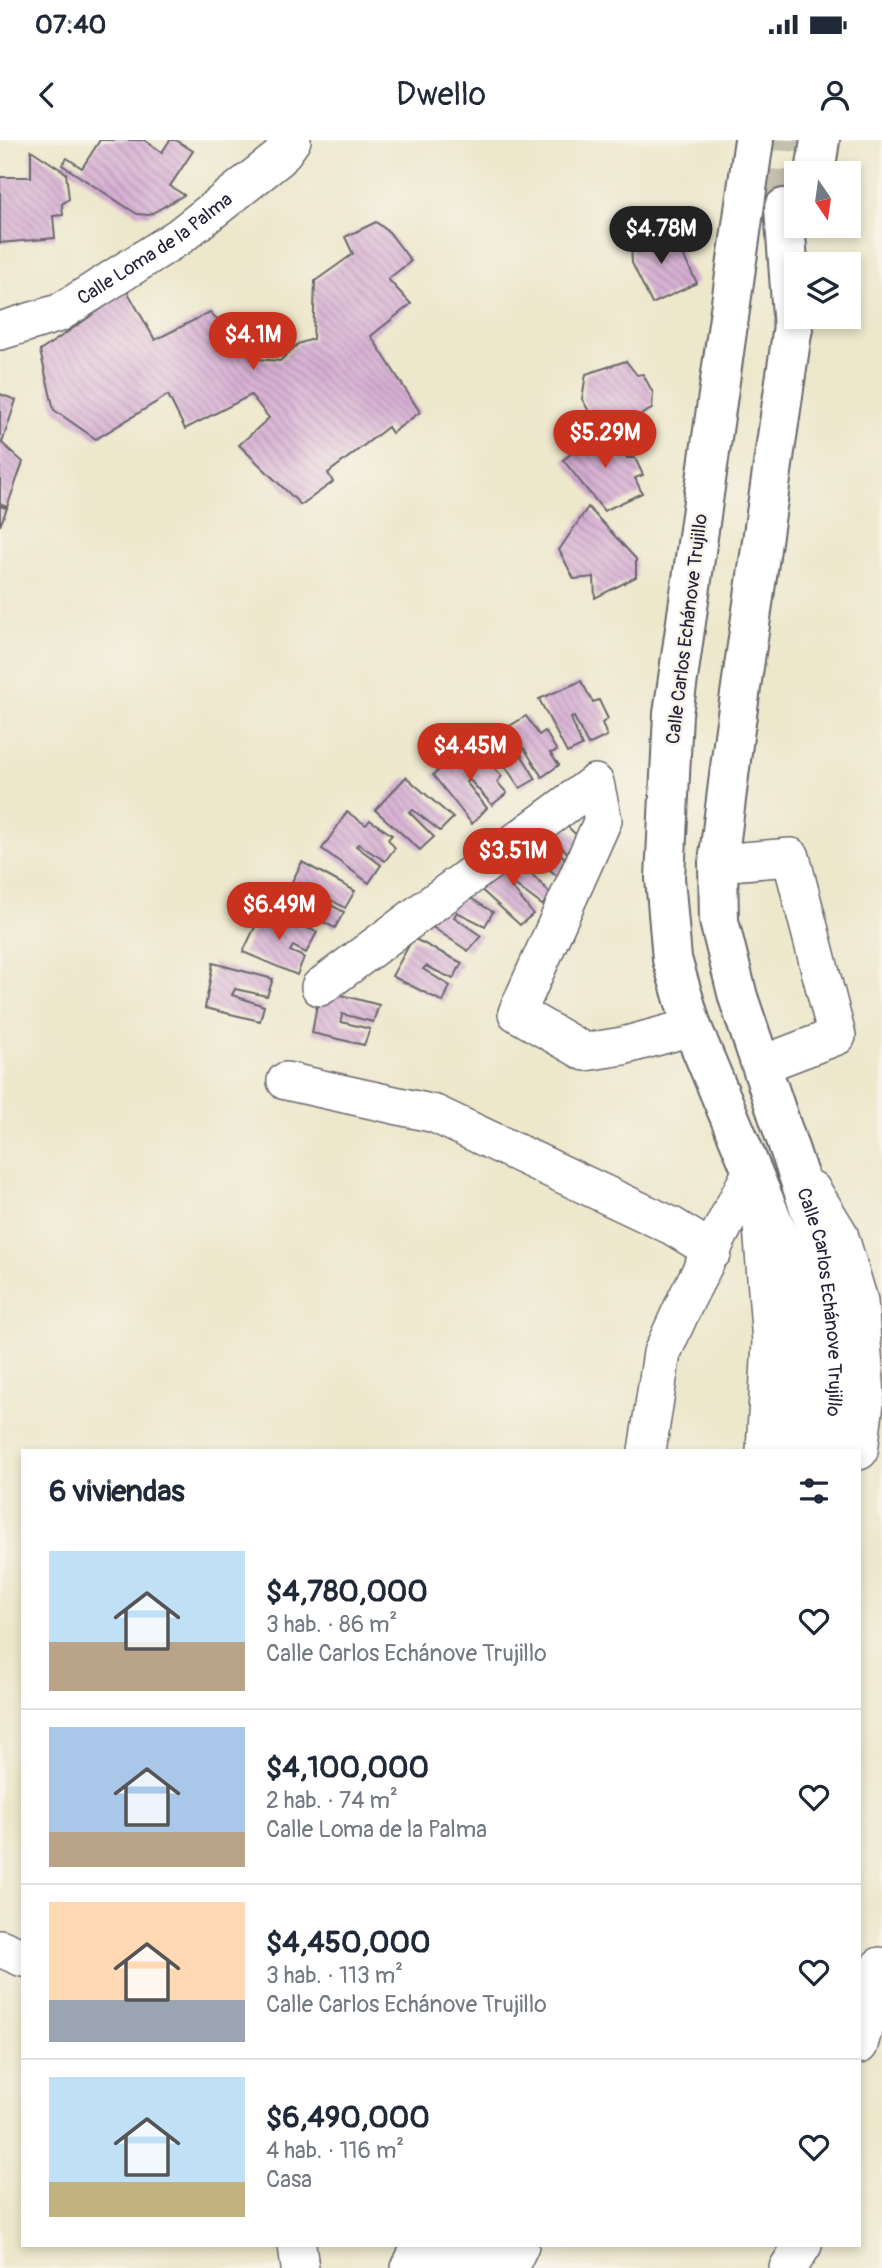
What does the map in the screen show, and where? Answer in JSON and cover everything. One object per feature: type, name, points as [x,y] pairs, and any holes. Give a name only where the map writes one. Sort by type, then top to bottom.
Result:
[{"type":"main road","name":"Calle Carlos Echánove Trujillo","points":[[754,140],[673,714],[665,878],[673,959],[692,1027],[756,1180],[805,1251],[798,1310],[803,1410],[798,1449]]},
{"type":"main road","points":[[817,161],[820,140]]},
{"type":"main road","name":"Calle Carlos Echánove Trujillo","points":[[792,329],[718,863],[719,921],[737,997],[793,1158],[805,1251],[834,1344],[835,1398],[829,1449]]},
{"type":"main road","points":[[446,2268],[456,2247]]},
{"type":"main road","points":[[480,2268],[490,2247]]},
{"type":"street","name":"Calle Loma de la Palma","points":[[0,331],[58,313],[180,236],[279,158],[292,140]]},
{"type":"street","points":[[320,987],[595,783],[603,820],[517,1013],[585,1052],[623,1046],[692,1027]]},
{"type":"street","points":[[718,863],[790,857],[837,1036],[761,1065]]},
{"type":"street","points":[[286,1081],[435,1114],[673,1226],[712,1251]]},
{"type":"street","name":"Calle Carlos Echánove Trujillo","points":[[793,1158],[838,1234],[859,1301],[866,1395],[859,1449]]},
{"type":"street","points":[[647,1449],[662,1353],[712,1251],[756,1180]]},
{"type":"street","name":"Calle Carlos Echánove Trujillo","points":[[756,1180],[771,1342],[765,1449]]},
{"type":"street","points":[[0,1948],[21,1957]]},
{"type":"street","points":[[861,2037],[880,1966]]},
{"type":"street","points":[[297,2247],[300,2268]]},
{"type":"street","points":[[410,2268],[420,2247]]},
{"type":"street","points":[[509,2268],[519,2247]]},
{"type":"street","points":[[788,2268],[802,2247]]},
{"type":"building","points":[[100,140],[144,140],[162,152],[170,140],[176,140],[193,151],[170,186],[184,195],[149,215],[137,214],[62,165],[67,158],[82,168]]},
{"type":"building","points":[[31,150],[66,173],[69,199],[62,204],[63,215],[53,216],[55,238],[0,243],[0,177],[31,177]]},
{"type":"building","points":[[376,222],[389,232],[411,261],[388,279],[411,304],[371,336],[420,412],[392,433],[388,427],[328,473],[333,482],[301,505],[239,445],[269,418],[251,395],[185,429],[168,395],[96,439],[54,410],[40,351],[127,291],[155,340],[210,312],[257,359],[280,361],[298,344],[313,339],[315,281],[353,254],[345,237]]},
{"type":"building","points":[[669,227],[697,283],[652,304],[632,263],[631,245]]},
{"type":"building","points":[[626,361],[637,375],[643,374],[653,393],[652,409],[615,429],[608,416],[595,422],[582,399],[586,374]]},
{"type":"building","points":[[0,394],[16,400],[2,443],[23,462],[7,507],[0,504]]},
{"type":"building","points":[[602,429],[617,440],[627,458],[635,458],[643,475],[635,478],[642,493],[604,511],[563,460]]},
{"type":"building","points":[[0,506],[7,508],[0,526]]},
{"type":"building","points":[[588,507],[636,559],[636,577],[595,598],[594,577],[574,579],[559,550]]},
{"type":"building","points":[[581,681],[593,702],[599,700],[608,719],[602,723],[607,736],[588,745],[574,717],[571,718],[582,746],[567,753],[539,699]]},
{"type":"building","points":[[526,716],[539,735],[545,731],[557,751],[550,753],[559,765],[542,777],[524,748],[519,751],[536,779],[520,788],[487,740]]},
{"type":"building","points":[[468,746],[482,762],[486,759],[502,776],[497,782],[507,793],[492,805],[470,780],[466,782],[487,808],[472,824],[433,775]]},
{"type":"building","points":[[406,777],[453,818],[440,831],[413,810],[409,812],[434,837],[420,850],[375,810]]},
{"type":"building","points":[[546,806],[588,846],[575,860],[554,840],[550,842],[571,865],[558,877],[514,838]]},
{"type":"building","points":[[347,812],[366,825],[370,820],[392,835],[388,839],[395,848],[385,861],[358,844],[356,846],[381,865],[369,883],[322,849]]},
{"type":"building","points":[[510,852],[553,896],[542,905],[514,884],[511,886],[533,914],[520,925],[477,886]]},
{"type":"building","points":[[302,862],[355,891],[345,908],[319,893],[316,897],[344,912],[335,928],[282,901]]},
{"type":"building","points":[[443,881],[493,912],[485,926],[457,912],[454,917],[481,936],[468,951],[419,918]]},
{"type":"building","points":[[263,910],[317,932],[306,953],[293,946],[290,951],[304,957],[297,975],[243,952]]},
{"type":"building","points":[[413,938],[462,963],[453,979],[426,966],[423,969],[450,986],[443,1002],[392,976]]},
{"type":"building","points":[[213,963],[273,979],[267,996],[235,989],[232,995],[264,1006],[260,1021],[205,1008]]},
{"type":"building","points":[[320,987],[379,1005],[373,1022],[342,1014],[341,1022],[370,1029],[364,1045],[312,1033]]},
{"type":"tunnel","points":[[787,161],[788,140]]}]
